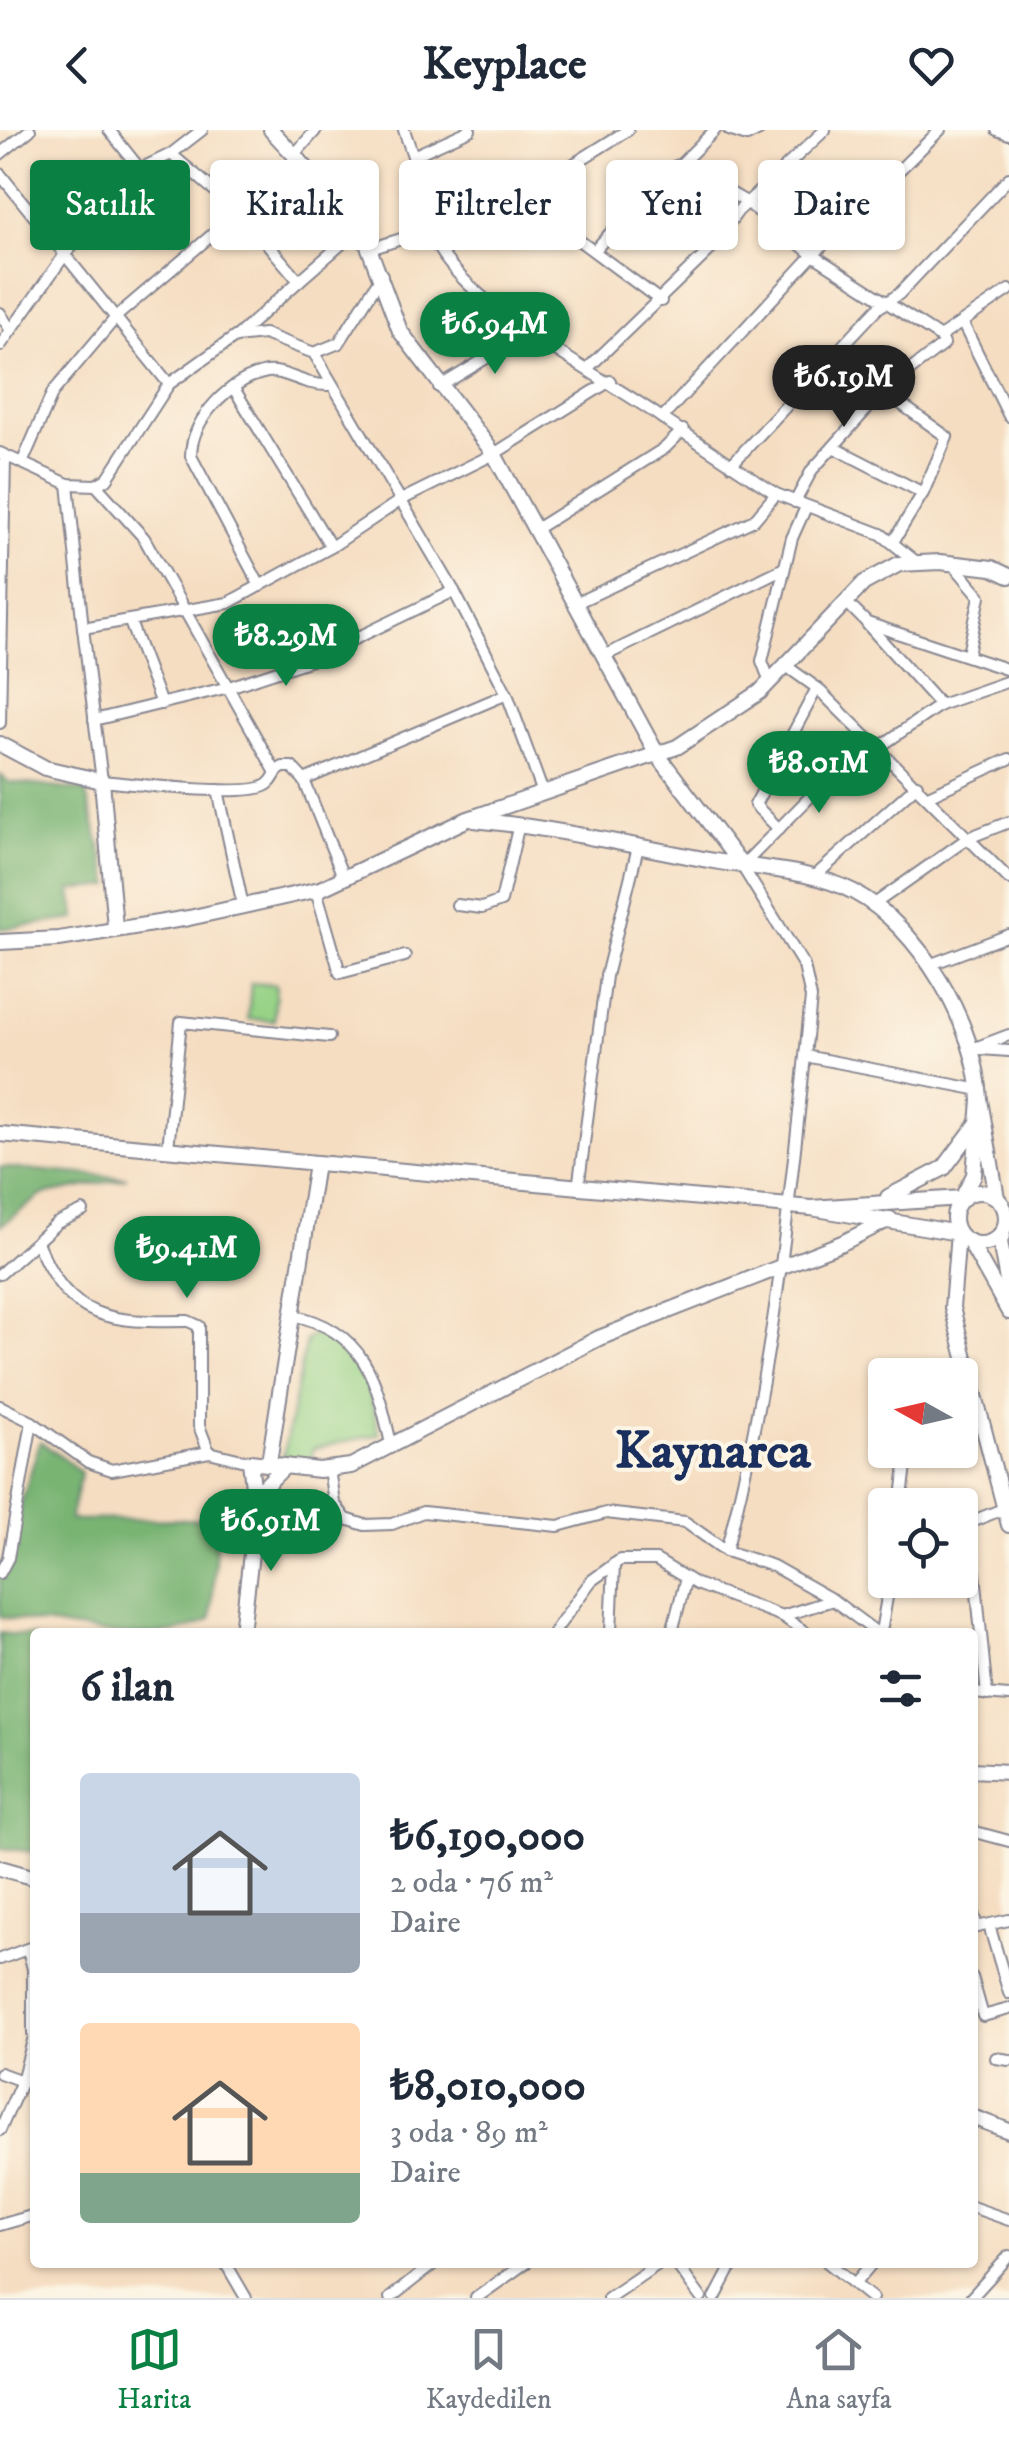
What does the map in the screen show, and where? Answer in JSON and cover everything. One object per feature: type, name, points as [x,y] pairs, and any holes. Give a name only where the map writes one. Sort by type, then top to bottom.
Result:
[{"type":"street","points":[[0,154],[30,130]]},
{"type":"street","points":[[109,130],[133,160]]},
{"type":"street","points":[[159,160],[202,130]]},
{"type":"street","points":[[270,130],[302,160]]},
{"type":"street","points":[[294,160],[316,130]]},
{"type":"street","points":[[404,130],[414,160]]},
{"type":"street","points":[[413,156],[470,130]]},
{"type":"street","points":[[582,160],[628,130]]},
{"type":"street","points":[[685,160],[715,130]]},
{"type":"street","points":[[729,130],[747,136],[759,130]]},
{"type":"street","points":[[588,368],[661,300],[748,203],[825,130]]},
{"type":"street","points":[[662,418],[813,255],[940,130]]},
{"type":"street","points":[[997,130],[1009,134]]},
{"type":"street","points":[[172,154],[210,186]]},
{"type":"street","points":[[0,174],[118,315],[169,384]]},
{"type":"street","points":[[731,465],[1009,178]]},
{"type":"street","points":[[738,197],[813,255],[940,336],[944,344],[883,391],[812,470],[762,661],[770,682]]},
{"type":"street","points":[[595,250],[606,238]]},
{"type":"street","points":[[23,461],[53,392],[118,315],[210,239]]},
{"type":"street","points":[[586,244],[661,300]]},
{"type":"street","points":[[0,346],[69,250]]},
{"type":"street","points":[[273,250],[299,281]]},
{"type":"street","points":[[0,723],[2,455],[68,484],[96,485],[107,479],[169,384],[235,338],[335,250]]},
{"type":"street","points":[[370,250],[400,331],[494,454],[657,754],[742,866],[804,966],[811,998],[781,1264],[751,1457],[726,1550]]},
{"type":"street","points":[[443,250],[458,272],[529,332],[610,380],[776,494],[893,542],[915,561]]},
{"type":"street","points":[[235,338],[264,334],[314,353],[339,343],[382,276]]},
{"type":"street","points":[[940,336],[1009,292]]},
{"type":"street","points":[[0,314],[10,329]]},
{"type":"street","points":[[962,322],[1009,416]]},
{"type":"street","points":[[440,387],[529,332]]},
{"type":"street","points":[[314,353],[329,385],[454,591],[507,694],[543,793]]},
{"type":"street","points":[[260,586],[191,456],[203,416],[233,387],[268,371],[288,375],[307,386],[329,385]]},
{"type":"street","points":[[84,628],[228,603],[330,547],[401,500],[494,454],[610,380]]},
{"type":"street","points":[[233,387],[330,547]]},
{"type":"street","points":[[883,391],[946,438],[923,493],[893,542]]},
{"type":"street","points":[[536,529],[665,448],[683,430]]},
{"type":"street","points":[[833,447],[923,493]]},
{"type":"street","points":[[68,484],[115,926]]},
{"type":"street","points":[[96,485],[144,538],[275,771]]},
{"type":"street","points":[[576,603],[754,520],[776,494]]},
{"type":"street","points":[[0,942],[59,939],[115,926],[188,918],[316,890],[344,880],[468,819],[657,754],[712,727],[770,682],[864,583],[915,561],[992,568],[1009,576]]},
{"type":"street","points":[[953,564],[980,596],[968,654]]},
{"type":"street","points":[[604,656],[784,568]]},
{"type":"street","points":[[94,720],[229,686],[311,660],[454,591]]},
{"type":"street","points":[[846,602],[940,705]]},
{"type":"street","points":[[130,622],[161,704]]},
{"type":"street","points":[[867,623],[1009,670]]},
{"type":"street","points":[[786,666],[817,688],[1009,880]]},
{"type":"street","points":[[878,748],[940,705],[1009,681]]},
{"type":"street","points":[[779,829],[754,805],[817,688]]},
{"type":"street","points":[[304,780],[507,694]]},
{"type":"street","points":[[742,866],[868,738]]},
{"type":"street","points":[[0,744],[45,768],[102,780],[218,790],[257,788],[268,784],[275,771],[292,767],[304,780],[344,880]]},
{"type":"street","points":[[928,796],[1009,759]]},
{"type":"street","points":[[814,877],[917,785]]},
{"type":"street","points":[[218,790],[242,906]]},
{"type":"street","points":[[468,819],[519,824],[814,877],[873,905],[929,965],[962,1018],[972,1049],[1006,1215],[1009,1292]]},
{"type":"street","points":[[873,905],[968,838],[1009,822]]},
{"type":"street","points":[[457,905],[482,908],[501,901],[519,824]]},
{"type":"street","points":[[578,1188],[606,976],[638,847]]},
{"type":"street","points":[[316,890],[340,973],[405,956]]},
{"type":"street","points":[[929,965],[1009,935]]},
{"type":"street","points":[[168,1148],[181,1022],[329,1037]]},
{"type":"street","points":[[972,1049],[1009,1035]]},
{"type":"street","points":[[972,1049],[1009,1052]]},
{"type":"street","points":[[805,1056],[980,1094]]},
{"type":"street","points":[[980,1094],[974,1175],[955,1212],[963,1237],[1009,1312]]},
{"type":"street","points":[[882,1200],[944,1168],[977,1123]]},
{"type":"street","points":[[0,1134],[811,1208],[890,1219],[984,1244],[1004,1236]]},
{"type":"street","points":[[256,1510],[276,1465],[292,1315],[316,1164]]},
{"type":"street","points":[[811,1208],[882,1200],[962,1198],[983,1192],[1002,1202]]},
{"type":"street","points":[[0,1274],[58,1223],[83,1211]]},
{"type":"street","points":[[0,1406],[32,1422],[88,1462],[112,1470],[209,1452],[276,1465],[329,1469],[351,1466],[599,1338],[842,1243],[890,1219]]},
{"type":"street","points":[[963,1237],[952,1308],[965,1358]]},
{"type":"street","points":[[38,1242],[56,1284],[104,1318],[188,1321],[199,1326],[199,1426],[209,1452]]},
{"type":"street","points":[[292,1315],[316,1320],[344,1340],[376,1378],[391,1444]]},
{"type":"street","points":[[978,1408],[1006,1517],[963,1526],[976,1573],[987,1696]]},
{"type":"street","points":[[0,1574],[8,1558],[32,1422]]},
{"type":"street","points":[[242,1628],[256,1510],[250,1462]]},
{"type":"street","points":[[329,1469],[334,1502],[346,1519],[365,1525],[392,1524],[423,1512],[558,1526],[606,1512],[684,1522],[726,1550],[773,1566],[873,1628]]},
{"type":"street","points":[[565,1627],[591,1581],[614,1564],[620,1560],[656,1560],[686,1578],[782,1616],[798,1628]]},
{"type":"street","points":[[611,1628],[614,1564]]},
{"type":"street","points":[[673,1628],[686,1578]]},
{"type":"street","points":[[880,1628],[886,1598]]},
{"type":"street","points":[[782,1616],[833,1600]]},
{"type":"street","points":[[978,1694],[1009,1696]]},
{"type":"street","points":[[978,1770],[1009,1772]]},
{"type":"street","points":[[978,1833],[1009,1841]]},
{"type":"street","points":[[0,1868],[30,1877]]},
{"type":"street","points":[[1009,1920],[979,1927],[1009,1993]]},
{"type":"street","points":[[0,1960],[30,1948]]},
{"type":"street","points":[[978,2016],[1009,2010]]},
{"type":"street","points":[[0,2130],[22,2080],[30,2049]]},
{"type":"street","points":[[996,2058],[1009,2060]]},
{"type":"street","points":[[0,2073],[22,2080]]},
{"type":"street","points":[[978,2119],[1009,2131]]},
{"type":"street","points":[[978,2209],[1009,2220]]},
{"type":"street","points":[[0,2225],[30,2216]]},
{"type":"street","points":[[971,2298],[1008,2259]]},
{"type":"street","points":[[229,2268],[246,2298]]},
{"type":"street","points":[[390,2298],[428,2268]]},
{"type":"street","points":[[476,2298],[518,2268]]},
{"type":"street","points":[[608,2298],[651,2268]]},
{"type":"street","points":[[679,2268],[701,2298]]},
{"type":"street","points":[[715,2298],[731,2268]]},
{"type":"street","points":[[835,2268],[872,2298]]},
{"type":"street","points":[[855,2283],[868,2268]]},
{"type":"green space","points":[[0,775],[9,782],[85,791],[111,886],[71,890],[76,919],[0,929]]},
{"type":"green space","points":[[251,983],[276,985],[274,1021],[248,1019]]},
{"type":"green space","points":[[0,1167],[127,1178],[42,1195],[0,1226]]},
{"type":"green space","points":[[316,1333],[332,1340],[354,1361],[367,1387],[379,1434],[312,1449],[312,1460],[282,1462],[306,1340]]},
{"type":"green space","points":[[40,1441],[81,1472],[70,1520],[218,1519],[211,1619],[190,1628],[68,1628],[0,1617],[0,1573]]},
{"type":"green space","points":[[0,1633],[30,1636],[30,1851],[0,1848]]},
{"type":"district","name":"Kaynarca","points":[[713,1452]]}]
